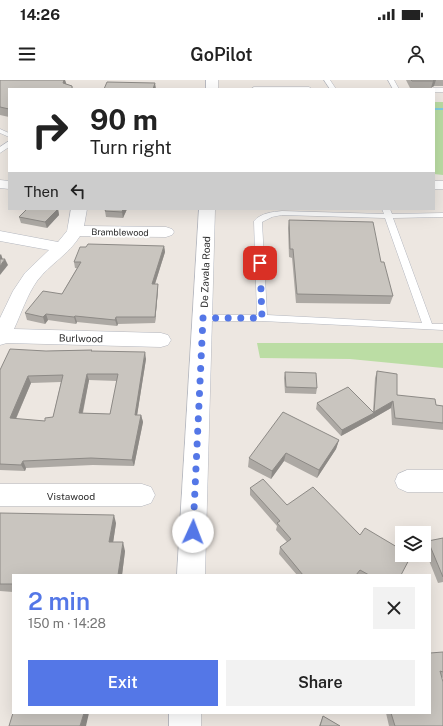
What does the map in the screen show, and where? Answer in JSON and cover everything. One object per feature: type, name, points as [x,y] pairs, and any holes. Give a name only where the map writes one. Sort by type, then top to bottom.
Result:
[{"type":"street","points":[[0,337],[18,299],[31,277],[63,248],[75,231],[79,210]]},
{"type":"street","name":"De Zavala Road","points":[[191,574],[207,210]]},
{"type":"street","name":"Bramblewood","points":[[75,231],[166,232]]},
{"type":"street","points":[[0,236],[63,248]]},
{"type":"street","points":[[0,298],[18,299]]},
{"type":"street","name":"Burlwood","points":[[0,337],[161,340]]},
{"type":"street","points":[[407,481],[443,481]]},
{"type":"street","name":"Vistawood","points":[[0,495],[142,495]]},
{"type":"street","points":[[185,714],[185,726]]},
{"type":"lane","points":[[0,151],[8,144]]},
{"type":"lane","points":[[262,318],[258,222],[271,214],[387,212],[443,215]]},
{"type":"lane","points":[[387,212],[428,327]]},
{"type":"lane","points":[[203,318],[262,318],[443,327]]},
{"type":"green space","points":[[435,102],[443,102],[443,175],[435,174]]},
{"type":"green space","points":[[257,343],[443,343],[443,368],[350,359],[260,358]]},
{"type":"building","points":[[0,80],[64,80],[63,83],[72,86],[72,88],[8,88],[8,109],[0,107]]},
{"type":"building","points":[[411,80],[434,80],[412,81]]},
{"type":"building","points":[[107,82],[155,83],[153,88],[104,88]]},
{"type":"building","points":[[26,210],[57,210],[45,222],[19,217]]},
{"type":"building","points":[[106,210],[123,210],[122,212]]},
{"type":"building","points":[[289,220],[373,222],[381,262],[384,262],[393,296],[297,294],[293,249],[290,249]]},
{"type":"building","points":[[88,244],[164,246],[152,284],[158,284],[155,317],[116,317],[115,320],[46,314],[43,317],[25,313],[43,291],[62,294],[81,262],[74,262],[80,247],[86,247]]},
{"type":"building","points":[[0,259],[5,259],[0,266]]},
{"type":"building","points":[[10,349],[145,352],[135,415],[141,415],[132,460],[91,458],[23,461],[21,465],[0,464],[0,370]],"holes":[[[87,374],[118,374],[110,414],[79,413]],[[63,375],[53,417],[45,418],[45,421],[10,418],[28,376]]]},
{"type":"building","points":[[377,371],[397,374],[397,395],[435,399],[436,405],[443,406],[443,423],[395,418],[393,401],[374,412]]},
{"type":"building","points":[[285,372],[316,373],[317,388],[286,387]]},
{"type":"building","points":[[348,387],[374,413],[342,430],[317,403]]},
{"type":"building","points":[[283,412],[339,440],[319,470],[286,453],[272,471],[249,458]]},
{"type":"building","points":[[263,479],[287,505],[313,487],[360,535],[365,528],[395,546],[395,562],[408,562],[402,574],[367,574],[360,570],[357,574],[302,574],[280,547],[291,539],[277,523],[280,521],[250,488]]},
{"type":"building","points":[[0,513],[114,515],[109,542],[123,542],[118,574],[12,574],[12,584],[0,584]]},
{"type":"building","points":[[443,538],[443,577],[431,548],[431,540]]},
{"type":"building","points":[[443,652],[443,672],[440,671],[443,682],[443,726],[395,726],[391,714],[431,714],[431,653]]},
{"type":"building","points":[[13,714],[84,714],[80,726],[9,726]]},
{"type":"building","points":[[323,716],[340,726],[320,726]]},
{"type":"waterway","points":[[435,109],[443,109]]},
{"type":"route","points":[[193,532],[203,318],[262,318],[260,263]]}]
